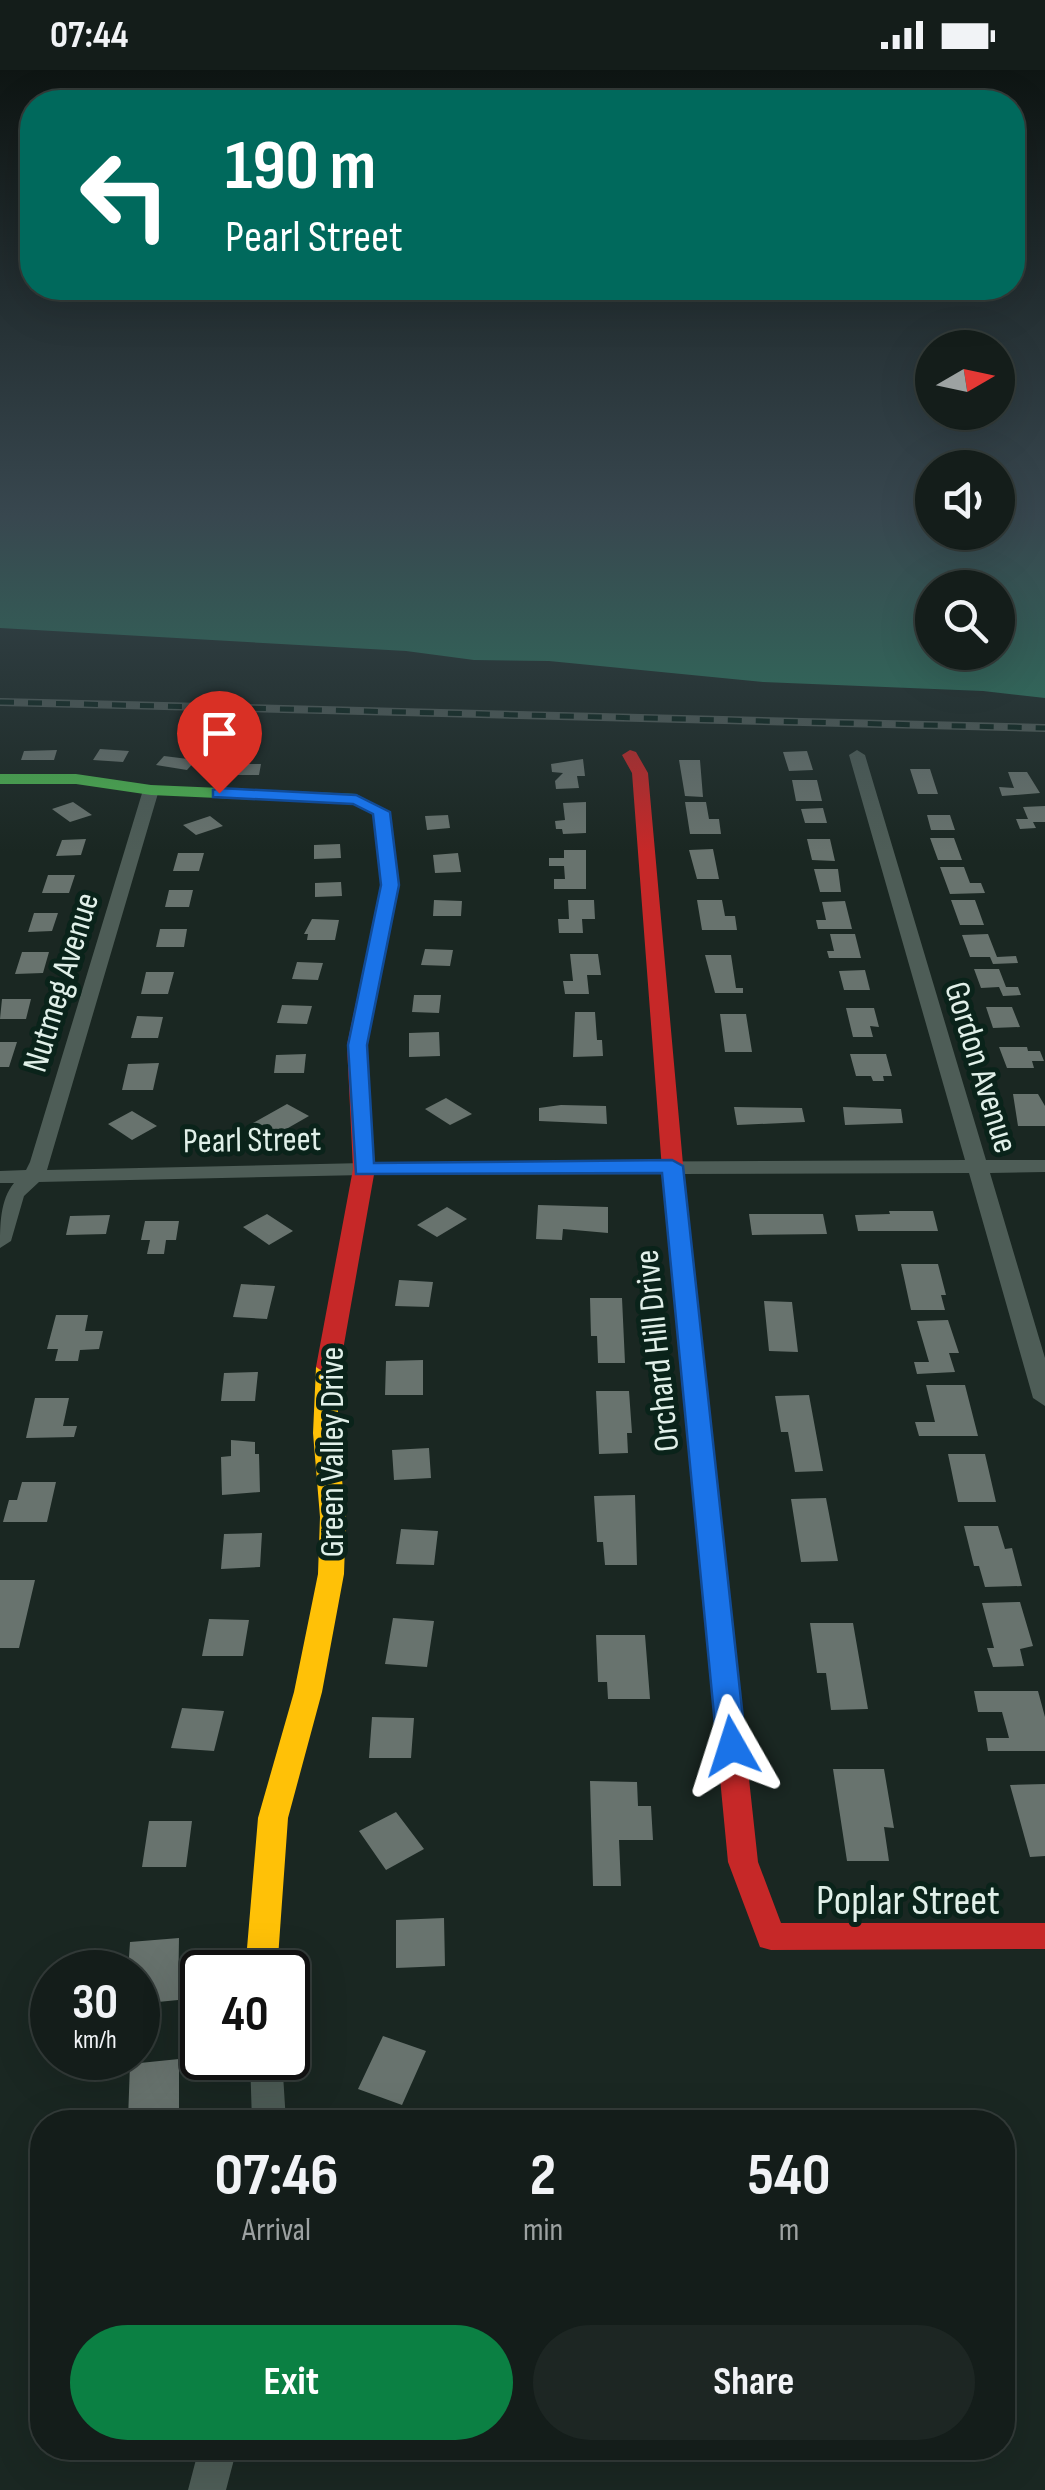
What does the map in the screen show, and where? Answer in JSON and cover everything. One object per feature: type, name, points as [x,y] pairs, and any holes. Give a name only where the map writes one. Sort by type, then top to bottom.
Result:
[{"type":"street","name":"Orchard Hill Drive","points":[[630,756],[640,773],[672,1166],[743,1862],[771,1936]]},
{"type":"street","name":"Gordon Avenue","points":[[857,756],[1045,1398]]},
{"type":"street","points":[[0,779],[122,783],[151,790]]},
{"type":"street","name":"Green Valley Drive","points":[[151,790],[356,800],[382,812],[390,885],[358,1045],[364,1169],[326,1375],[333,1517],[331,1574],[308,1692],[273,1818],[263,1950]]},
{"type":"street","name":"Nutmeg Avenue","points":[[0,1241],[14,1194],[34,1176],[151,790]]},
{"type":"street","name":"Pearl Street","points":[[0,1177],[364,1169],[1045,1166]]},
{"type":"street","name":"Poplar Street","points":[[771,1936],[1045,1936]]},
{"type":"street","points":[[267,2080],[268,2110]]},
{"type":"street","points":[[207,2490],[215,2460]]},
{"type":"shaded area","points":[[0,626],[915,626],[915,670],[1015,670],[1015,626],[1045,626],[1045,698],[983,691],[763,682],[549,661],[474,660],[406,651]]},
{"type":"building","points":[[100,749],[129,751],[123,762],[93,760]]},
{"type":"building","points":[[57,750],[54,760],[21,760],[24,751]]},
{"type":"building","points":[[807,751],[813,770],[789,771],[783,752]]},
{"type":"building","points":[[164,756],[196,760],[187,770],[156,765]]},
{"type":"building","points":[[583,759],[585,776],[577,776],[579,788],[556,789],[555,781],[563,773],[552,772],[551,764]]},
{"type":"building","points":[[679,760],[700,760],[703,797],[685,796]]},
{"type":"building","points":[[232,764],[261,764],[259,775],[229,775]]},
{"type":"building","points":[[910,769],[930,769],[938,794],[918,794]]},
{"type":"building","points":[[1008,772],[1027,772],[1040,793],[1002,796],[999,787],[1014,788]]},
{"type":"building","points":[[792,780],[817,780],[822,801],[796,801]]},
{"type":"building","points":[[73,802],[92,815],[70,822],[52,809]]},
{"type":"building","points":[[586,802],[586,833],[563,834],[562,829],[556,829],[555,821],[565,820],[563,803]]},
{"type":"building","points":[[685,802],[706,802],[709,819],[719,819],[721,834],[690,834]]},
{"type":"building","points":[[1045,806],[1045,822],[1033,822],[1036,828],[1020,829],[1016,819],[1028,819],[1023,807]]},
{"type":"building","points":[[823,808],[827,823],[805,823],[801,809]]},
{"type":"building","points":[[448,815],[450,828],[427,830],[425,816]]},
{"type":"building","points":[[927,815],[950,815],[955,830],[931,830]]},
{"type":"building","points":[[210,816],[223,826],[196,835],[183,825]]},
{"type":"building","points":[[930,838],[954,838],[962,860],[938,860]]},
{"type":"building","points":[[86,839],[81,855],[56,856],[62,840]]},
{"type":"building","points":[[807,839],[830,839],[835,861],[812,860]]},
{"type":"building","points":[[340,844],[341,858],[314,859],[314,845]]},
{"type":"building","points":[[713,849],[719,879],[697,879],[689,850]]},
{"type":"building","points":[[564,850],[586,850],[586,889],[554,889],[554,879],[565,879],[564,866],[549,866],[549,858],[564,858]]},
{"type":"building","points":[[178,853],[204,853],[199,871],[173,871]]},
{"type":"building","points":[[458,853],[461,872],[435,873],[433,855]]},
{"type":"building","points":[[940,867],[964,867],[970,883],[981,883],[985,893],[950,894]]},
{"type":"building","points":[[814,869],[838,869],[841,892],[820,892]]},
{"type":"building","points":[[48,875],[75,875],[69,893],[42,893]]},
{"type":"building","points":[[341,882],[342,896],[315,897],[315,883]]},
{"type":"building","points":[[169,890],[193,890],[189,907],[165,907]]},
{"type":"building","points":[[434,900],[462,901],[461,916],[433,916]]},
{"type":"building","points":[[568,900],[594,900],[595,919],[582,919],[583,933],[559,933],[558,919],[569,919]]},
{"type":"building","points":[[697,900],[722,900],[725,916],[735,916],[737,930],[702,930]]},
{"type":"building","points":[[951,900],[975,900],[984,925],[960,925]]},
{"type":"building","points":[[845,901],[852,929],[818,929],[816,920],[826,920],[822,902]]},
{"type":"building","points":[[34,913],[58,913],[52,931],[28,932]]},
{"type":"building","points":[[312,919],[339,920],[335,940],[307,940],[308,934],[304,934]]},
{"type":"building","points":[[160,929],[187,929],[184,947],[156,947]]},
{"type":"building","points":[[830,934],[855,934],[861,958],[829,958],[827,951],[834,951]]},
{"type":"building","points":[[988,934],[997,957],[1016,956],[1018,963],[993,964],[990,957],[970,957],[962,935]]},
{"type":"building","points":[[425,949],[453,950],[450,966],[421,965]]},
{"type":"building","points":[[22,952],[49,952],[43,973],[15,974]]},
{"type":"building","points":[[570,954],[598,954],[601,975],[587,975],[589,994],[565,994],[563,981],[573,981]]},
{"type":"building","points":[[705,955],[731,955],[736,988],[743,988],[743,993],[715,993]]},
{"type":"building","points":[[297,962],[323,963],[318,980],[292,979]]},
{"type":"building","points":[[974,969],[999,969],[1006,987],[1018,987],[1021,995],[1003,996],[999,987],[981,988]]},
{"type":"building","points":[[865,970],[870,990],[844,990],[839,971]]},
{"type":"building","points":[[146,972],[174,972],[168,994],[141,994]]},
{"type":"building","points":[[414,995],[441,995],[439,1013],[412,1012]]},
{"type":"building","points":[[2,999],[31,999],[26,1019],[0,1019]]},
{"type":"building","points":[[282,1005],[312,1006],[307,1024],[277,1023]]},
{"type":"building","points":[[986,1007],[1012,1007],[1020,1027],[993,1028]]},
{"type":"building","points":[[846,1008],[874,1008],[879,1027],[870,1026],[873,1037],[853,1037]]},
{"type":"building","points":[[575,1012],[595,1012],[597,1040],[602,1040],[603,1056],[573,1057]]},
{"type":"building","points":[[720,1014],[746,1014],[752,1052],[725,1052]]},
{"type":"building","points":[[137,1016],[163,1017],[158,1038],[131,1038]]},
{"type":"building","points":[[439,1032],[440,1056],[409,1057],[409,1033]]},
{"type":"building","points":[[0,1042],[17,1042],[9,1067],[0,1067]]},
{"type":"building","points":[[999,1047],[1040,1051],[1044,1061],[1032,1061],[1034,1068],[1007,1068]]},
{"type":"building","points":[[306,1054],[304,1073],[274,1073],[276,1055]]},
{"type":"building","points":[[850,1054],[886,1054],[892,1076],[873,1081],[871,1076],[856,1076]]},
{"type":"building","points":[[159,1063],[153,1090],[122,1090],[128,1064]]},
{"type":"building","points":[[1013,1094],[1038,1094],[1045,1106],[1045,1126],[1018,1126]]},
{"type":"building","points":[[446,1098],[472,1114],[450,1125],[425,1109]]},
{"type":"building","points":[[287,1104],[309,1116],[274,1136],[253,1123]]},
{"type":"building","points":[[606,1106],[607,1124],[539,1121],[539,1108]]},
{"type":"building","points":[[734,1107],[802,1108],[805,1122],[737,1125]]},
{"type":"building","points":[[843,1107],[901,1109],[903,1123],[845,1125]]},
{"type":"building","points":[[132,1111],[157,1126],[132,1140],[108,1124]]},
{"type":"building","points":[[538,1205],[608,1207],[608,1233],[563,1229],[562,1240],[536,1239]]},
{"type":"building","points":[[447,1207],[467,1219],[437,1237],[417,1225]]},
{"type":"building","points":[[889,1211],[933,1211],[938,1231],[858,1231],[855,1215],[890,1214]]},
{"type":"building","points":[[267,1214],[293,1231],[269,1245],[243,1227]]},
{"type":"building","points":[[749,1214],[823,1214],[827,1234],[752,1235]]},
{"type":"building","points":[[110,1215],[106,1234],[66,1235],[70,1216]]},
{"type":"building","points":[[145,1221],[179,1221],[176,1240],[166,1240],[164,1254],[147,1254],[150,1240],[141,1240]]},
{"type":"building","points":[[901,1264],[938,1264],[946,1295],[941,1295],[945,1310],[911,1310]]},
{"type":"building","points":[[399,1280],[433,1282],[429,1307],[395,1306]]},
{"type":"building","points":[[241,1284],[275,1286],[267,1319],[233,1317]]},
{"type":"building","points":[[590,1298],[622,1298],[625,1363],[598,1363],[597,1336],[591,1336]]},
{"type":"building","points":[[764,1301],[792,1302],[798,1352],[769,1351]]},
{"type":"building","points":[[56,1315],[88,1315],[85,1331],[103,1331],[99,1349],[80,1350],[78,1361],[55,1361],[58,1349],[47,1349]]},
{"type":"building","points":[[948,1320],[959,1353],[949,1353],[955,1372],[917,1374],[914,1362],[929,1362],[917,1321]]},
{"type":"building","points":[[423,1360],[423,1395],[385,1395],[386,1361]]},
{"type":"building","points":[[258,1372],[255,1401],[221,1401],[224,1373]]},
{"type":"building","points":[[926,1385],[965,1385],[978,1436],[919,1436],[915,1422],[935,1422]]},
{"type":"building","points":[[596,1391],[629,1391],[632,1433],[627,1433],[628,1453],[599,1454]]},
{"type":"building","points":[[809,1395],[823,1471],[795,1472],[788,1432],[781,1432],[775,1396]]},
{"type":"building","points":[[35,1398],[69,1398],[63,1426],[77,1426],[74,1437],[26,1438]]},
{"type":"building","points":[[231,1440],[255,1442],[260,1492],[222,1495],[221,1457],[231,1456]]},
{"type":"building","points":[[429,1448],[431,1478],[394,1480],[392,1450]]},
{"type":"building","points":[[948,1454],[985,1454],[996,1502],[958,1502]]},
{"type":"building","points":[[22,1482],[56,1482],[47,1522],[3,1522],[9,1500],[17,1500]]},
{"type":"building","points":[[635,1495],[637,1565],[605,1565],[603,1542],[597,1542],[594,1496]]},
{"type":"building","points":[[826,1498],[838,1561],[801,1562],[791,1499]]},
{"type":"building","points":[[964,1526],[998,1526],[1005,1549],[1012,1548],[1022,1586],[985,1587],[979,1566],[974,1566]]},
{"type":"building","points":[[401,1529],[438,1531],[434,1565],[396,1564]]},
{"type":"building","points":[[262,1533],[260,1567],[221,1569],[224,1534]]},
{"type":"building","points":[[0,1580],[35,1580],[19,1648],[0,1648]]},
{"type":"building","points":[[1020,1602],[1033,1646],[1020,1649],[1024,1666],[993,1667],[987,1648],[994,1648],[982,1603]]},
{"type":"building","points":[[393,1618],[434,1621],[427,1667],[385,1664]]},
{"type":"building","points":[[209,1619],[249,1620],[243,1656],[202,1656]]},
{"type":"building","points":[[810,1623],[853,1623],[868,1709],[831,1710],[826,1673],[817,1673]]},
{"type":"building","points":[[596,1635],[645,1635],[650,1699],[608,1699],[607,1682],[598,1682]]},
{"type":"building","points":[[974,1691],[1038,1691],[1045,1717],[1045,1751],[988,1751],[986,1738],[1009,1738],[1002,1712],[978,1712]]},
{"type":"building","points":[[182,1708],[224,1711],[214,1751],[171,1748]]},
{"type":"building","points":[[372,1717],[414,1718],[411,1758],[369,1758]]},
{"type":"building","points":[[833,1769],[884,1769],[894,1828],[884,1827],[889,1861],[847,1861]]},
{"type":"building","points":[[590,1781],[637,1782],[638,1806],[651,1806],[653,1840],[619,1840],[621,1886],[593,1886]]},
{"type":"building","points":[[1045,1784],[1045,1856],[1030,1857],[1010,1785]]},
{"type":"building","points":[[396,1812],[424,1849],[386,1870],[359,1831]]},
{"type":"building","points":[[149,1821],[192,1821],[186,1867],[142,1867]]},
{"type":"building","points":[[444,1918],[445,1966],[396,1968],[396,1920]]},
{"type":"building","points":[[179,1938],[178,2000],[160,2002],[160,1950],[129,1950],[130,1942]]},
{"type":"building","points":[[383,2036],[426,2051],[402,2105],[358,2089]]},
{"type":"building","points":[[179,2059],[179,2110],[128,2110],[129,2080],[160,2080],[160,2061]]},
{"type":"railway","points":[[0,702],[1045,728]]},
{"type":"traffic: fast","points":[[0,779],[76,779],[151,790],[356,799],[381,812],[388,871]]},
{"type":"traffic: fast","points":[[676,1209],[727,1705]]},
{"type":"traffic: slow","points":[[263,1950],[273,1818],[308,1692],[331,1574],[333,1517],[325,1433],[328,1367]]},
{"type":"traffic: jam","points":[[630,755],[640,773],[676,1209]]},
{"type":"traffic: jam","points":[[328,1367],[364,1169],[357,1045],[390,885],[388,871]]},
{"type":"traffic: jam","points":[[727,1705],[743,1862],[771,1937],[1045,1936]]},
{"type":"route","points":[[219,793],[356,800],[382,812],[390,885],[358,1045],[364,1169],[672,1166],[732,1746]]}]
